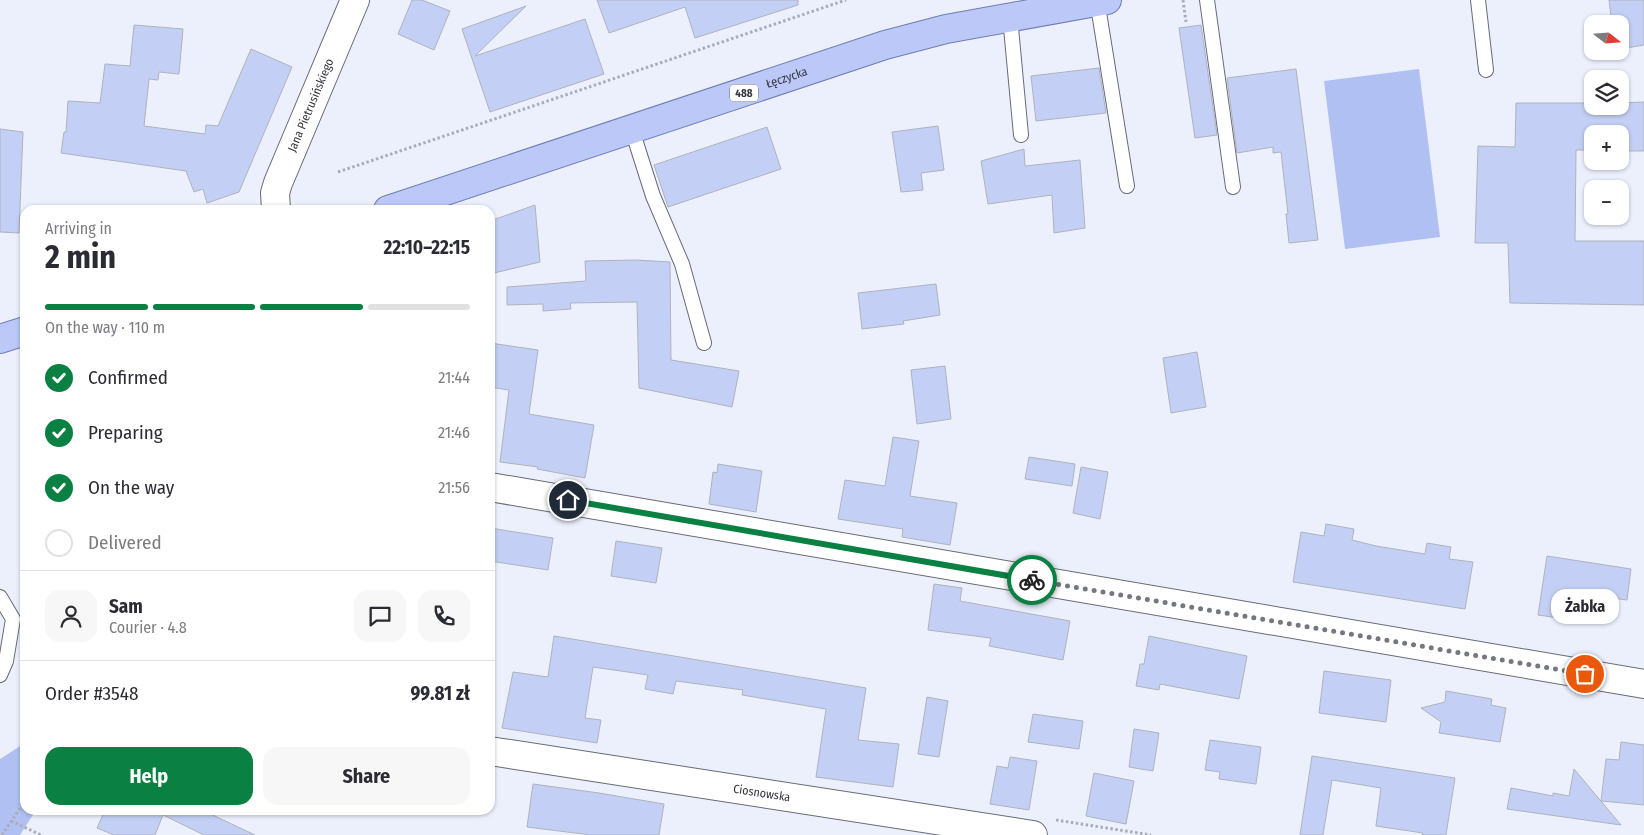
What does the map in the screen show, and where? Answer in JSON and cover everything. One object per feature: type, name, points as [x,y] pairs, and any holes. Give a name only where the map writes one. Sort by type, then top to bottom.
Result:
[{"type":"main road","name":"Łęczycka","points":[[403,205],[885,45],[946,29],[1092,1]]},
{"type":"main road","points":[[0,339],[20,333]]},
{"type":"street","name":"Jana Pietrusińskiego","points":[[276,205],[275,193],[278,183],[355,0]]},
{"type":"street","points":[[495,488],[1644,684]]},
{"type":"street","name":"Ciosnowska","points":[[495,752],[1033,835]]},
{"type":"lane","points":[[1207,0],[1233,187]]},
{"type":"lane","points":[[1478,0],[1486,70]]},
{"type":"lane","points":[[1092,1],[1127,186]]},
{"type":"lane","points":[[1010,17],[1022,135]]},
{"type":"lane","points":[[632,130],[653,196],[682,264],[704,343]]},
{"type":"lane","points":[[0,597],[13,619],[6,661],[0,675]]},
{"type":"path","points":[[338,172],[846,0]]},
{"type":"path","points":[[1183,0],[1186,22]]},
{"type":"path","points":[[2,835],[20,808]]},
{"type":"path","points":[[11,822],[41,835]]},
{"type":"shaded area","points":[[1419,69],[1440,237],[1345,249],[1324,81]]},
{"type":"shaded area","points":[[20,746],[20,815],[33,815],[20,835],[0,835],[0,759]]},
{"type":"building","points":[[412,0],[422,0],[450,11],[434,50],[398,34]]},
{"type":"building","points":[[597,0],[798,0],[798,5],[695,38],[685,7],[609,33]]},
{"type":"building","points":[[1609,0],[1644,0],[1644,45],[1629,48],[1629,15],[1611,15]]},
{"type":"building","points":[[526,6],[475,56],[585,19],[604,74],[490,112],[462,29]]},
{"type":"building","points":[[134,25],[183,29],[179,74],[159,72],[158,80],[149,79],[144,126],[205,134],[206,125],[218,126],[251,49],[292,67],[239,192],[207,203],[203,189],[194,192],[186,171],[61,153],[64,132],[66,132],[68,101],[100,103],[105,64],[130,66]]},
{"type":"building","points":[[1201,25],[1217,135],[1195,138],[1179,28]]},
{"type":"building","points":[[1099,68],[1106,113],[1036,121],[1031,76]]},
{"type":"building","points":[[1296,69],[1318,240],[1289,243],[1286,214],[1288,214],[1281,152],[1273,153],[1273,147],[1237,153],[1227,78]]},
{"type":"building","points":[[1644,102],[1644,151],[1629,151],[1629,125],[1584,125],[1584,150],[1576,150],[1575,241],[1644,241],[1644,305],[1510,303],[1508,243],[1475,243],[1478,146],[1515,147],[1516,103],[1584,103],[1584,115],[1629,115],[1629,103]]},
{"type":"building","points":[[938,126],[944,170],[921,173],[923,190],[901,192],[892,132]]},
{"type":"building","points":[[767,127],[781,169],[668,207],[654,165]]},
{"type":"building","points":[[0,129],[23,132],[19,233],[0,232]]},
{"type":"building","points":[[1024,149],[1025,166],[1080,160],[1085,228],[1054,233],[1052,195],[988,204],[981,161]]},
{"type":"building","points":[[535,205],[540,262],[495,273],[495,219]]},
{"type":"building","points":[[636,260],[670,262],[671,360],[739,371],[732,407],[639,388],[637,302],[570,303],[571,309],[543,311],[543,304],[507,305],[507,287],[586,281],[585,261]]},
{"type":"building","points":[[936,284],[940,315],[903,321],[904,324],[862,329],[858,293]]},
{"type":"building","points":[[495,344],[538,350],[529,414],[594,425],[585,478],[537,469],[538,467],[500,462],[509,390],[495,388]]},
{"type":"building","points":[[1197,352],[1206,407],[1171,413],[1163,358]]},
{"type":"building","points":[[945,366],[951,419],[917,424],[911,370]]},
{"type":"building","points":[[893,437],[919,441],[910,496],[957,503],[950,545],[902,537],[903,529],[838,519],[845,480],[885,486]]},
{"type":"building","points":[[1029,457],[1075,464],[1072,486],[1025,479]]},
{"type":"building","points":[[718,464],[762,471],[756,512],[709,504],[713,472],[717,473]]},
{"type":"building","points":[[1081,467],[1108,472],[1100,519],[1073,513]]},
{"type":"building","points":[[1326,524],[1354,529],[1352,540],[1376,546],[1425,554],[1427,543],[1451,547],[1449,559],[1473,562],[1465,609],[1293,582],[1301,532],[1324,536]]},
{"type":"building","points":[[495,529],[553,538],[548,570],[495,562]]},
{"type":"building","points":[[616,541],[662,548],[656,583],[611,576]]},
{"type":"building","points":[[1547,556],[1631,569],[1627,600],[1583,594],[1579,621],[1538,615]]},
{"type":"building","points":[[934,584],[962,588],[960,601],[1070,621],[1063,660],[989,646],[991,638],[928,630]]},
{"type":"building","points":[[554,636],[866,688],[858,740],[899,744],[893,787],[816,777],[826,709],[742,695],[743,690],[676,681],[673,694],[645,689],[648,675],[593,667],[585,718],[601,720],[597,743],[502,728],[513,672],[548,677]]},
{"type":"building","points":[[1149,636],[1247,656],[1239,699],[1160,684],[1159,690],[1136,686],[1140,664],[1144,664]]},
{"type":"building","points":[[1324,671],[1391,680],[1386,722],[1319,713]]},
{"type":"building","points":[[1446,691],[1492,699],[1491,705],[1506,708],[1500,742],[1439,733],[1441,722],[1421,708],[1445,702]]},
{"type":"building","points":[[927,697],[948,701],[939,757],[918,754]]},
{"type":"building","points":[[1033,714],[1083,721],[1079,749],[1028,742]]},
{"type":"building","points":[[1134,729],[1159,733],[1153,771],[1129,767]]},
{"type":"building","points":[[1210,740],[1261,747],[1256,784],[1219,779],[1220,772],[1205,770]]},
{"type":"building","points":[[1621,742],[1644,745],[1644,805],[1601,801],[1606,759],[1619,760]]},
{"type":"building","points":[[1312,756],[1455,778],[1446,835],[1422,835],[1423,833],[1376,826],[1381,788],[1332,780],[1323,835],[1300,835]]},
{"type":"building","points":[[1010,757],[1037,761],[1029,810],[990,804],[997,766],[1008,768]]},
{"type":"building","points":[[1574,769],[1621,825],[1507,809],[1511,788],[1553,796],[1553,793],[1569,796]]},
{"type":"building","points":[[1094,773],[1134,781],[1126,824],[1086,816]]},
{"type":"building","points":[[533,784],[664,804],[659,835],[591,835],[527,827]]},
{"type":"building","points":[[103,815],[163,815],[155,835],[114,835],[97,828]]},
{"type":"building","points":[[163,815],[213,815],[255,835],[204,835]]},
{"type":"way so far","points":[[1032,580],[1585,674]]},
{"type":"place","name":"Żabka","points":[[1585,674]]},
{"type":"route","points":[[568,500],[1032,580]]}]
